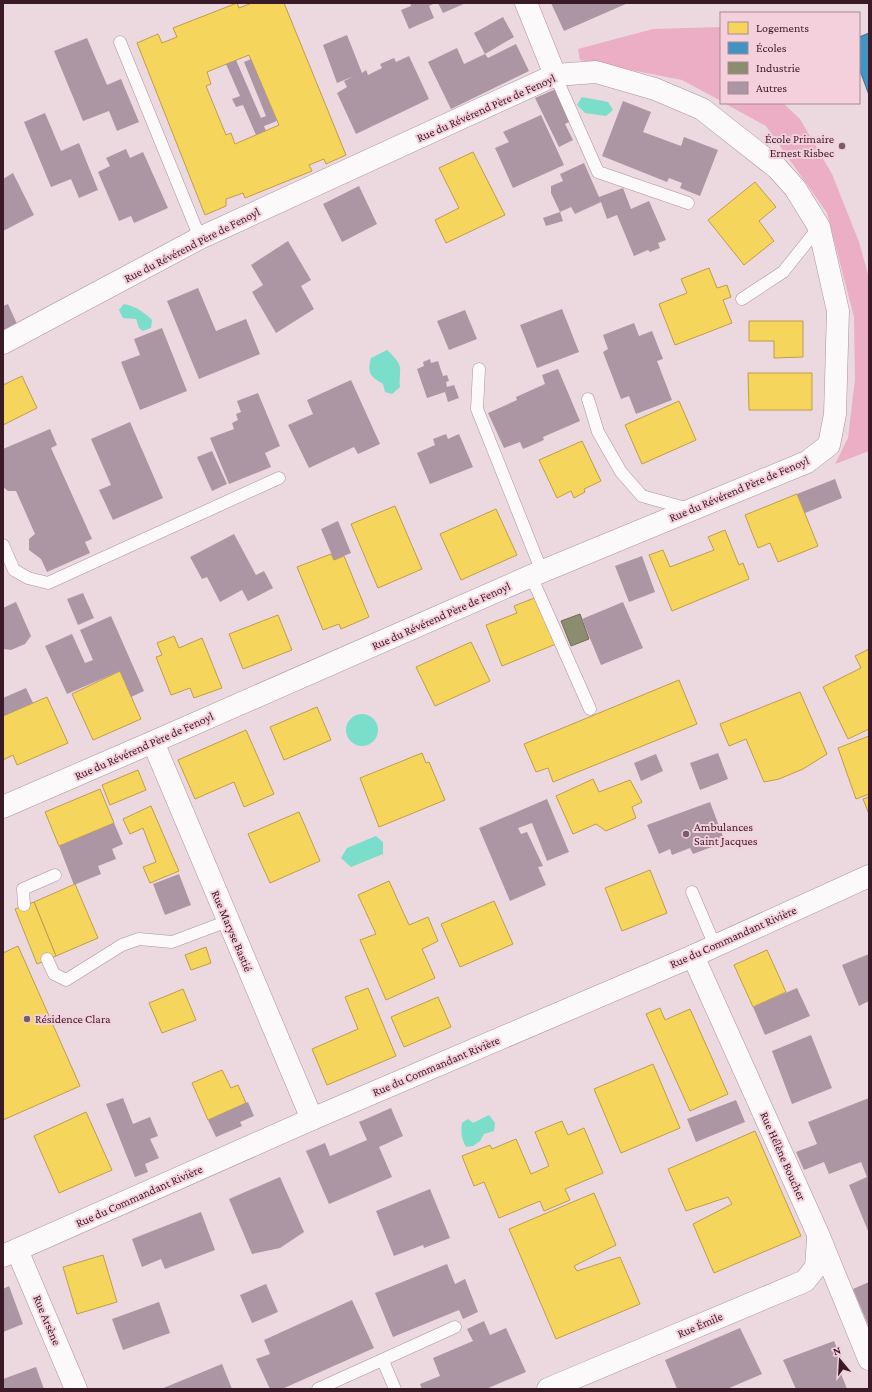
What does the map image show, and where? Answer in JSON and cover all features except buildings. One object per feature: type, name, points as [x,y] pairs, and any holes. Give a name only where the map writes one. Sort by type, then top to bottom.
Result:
[{"type":"street","points":[[526,3],[555,75]]},
{"type":"street","name":"Rue du Révérend Père de Fenoyl","points":[[3,343],[200,238],[555,75],[596,72],[655,89],[702,109],[776,168],[795,188],[819,227],[838,311],[835,414],[829,445],[807,462],[537,574],[3,807]]},
{"type":"street","name":"Rue Maryse Bastié","points":[[153,742],[312,1119]]},
{"type":"street","name":"Rue du Commandant Rivière","points":[[10,1253],[312,1119],[693,956],[869,876]]},
{"type":"street","name":"Rue Hélène Boucher","points":[[693,956],[818,1234],[869,1359]]},
{"type":"street","name":"Rue Émile","points":[[548,1389],[805,1280],[816,1267],[818,1234]]},
{"type":"street","name":"Rue Arsène","points":[[10,1253],[76,1389]]},
{"type":"lane","points":[[120,42],[200,238]]},
{"type":"lane","points":[[555,75],[598,172],[688,203]]},
{"type":"lane","points":[[742,299],[783,272],[819,227]]},
{"type":"lane","points":[[479,369],[477,409],[537,574],[590,709]]},
{"type":"lane","points":[[588,399],[598,432],[621,472],[642,496],[692,510]]},
{"type":"lane","points":[[3,545],[14,570],[28,578],[48,583],[279,478]]},
{"type":"lane","points":[[24,905],[23,889],[55,876]]},
{"type":"lane","points":[[692,892],[715,946]]},
{"type":"lane","points":[[47,959],[54,974],[66,980],[122,944],[139,939],[172,942],[228,921]]},
{"type":"lane","points":[[318,1389],[455,1327]]},
{"type":"lane","points":[[382,1360],[395,1389]]},
{"type":"shaded area","points":[[720,27],[720,100],[682,80],[580,60],[578,49],[653,29]]},
{"type":"shaded area","points":[[582,97],[608,102],[613,110],[606,116],[585,113],[577,105]]},
{"type":"shaded area","points":[[726,104],[784,104],[800,119],[832,174],[859,242],[869,278],[869,451],[835,464],[848,438],[855,379],[854,317],[827,213],[766,126]]},
{"type":"shaded area","points":[[124,304],[136,308],[149,317],[152,320],[151,328],[143,331],[139,328],[136,319],[123,318],[119,310]]},
{"type":"shaded area","points":[[387,350],[397,360],[400,367],[400,387],[392,394],[385,392],[383,384],[372,376],[369,367],[371,358]]},
{"type":"shaded area","points":[[359,714],[365,714],[374,718],[378,730],[374,742],[365,746],[359,746],[350,742],[346,733],[346,727],[350,718]]},
{"type":"shaded area","points":[[376,836],[383,842],[383,854],[351,867],[341,858],[347,848]]},
{"type":"shaded area","points":[[489,1115],[495,1123],[494,1131],[484,1134],[480,1141],[473,1146],[466,1147],[462,1135],[462,1123],[468,1119],[473,1123]]},
{"type":"place","name":"École Primaire Ernest Risbec","points":[[842,146]]},
{"type":"place","name":"Ambulances Saint Jacques","points":[[686,834]]},
{"type":"place","name":"Résidence Clara","points":[[27,1019]]}]
